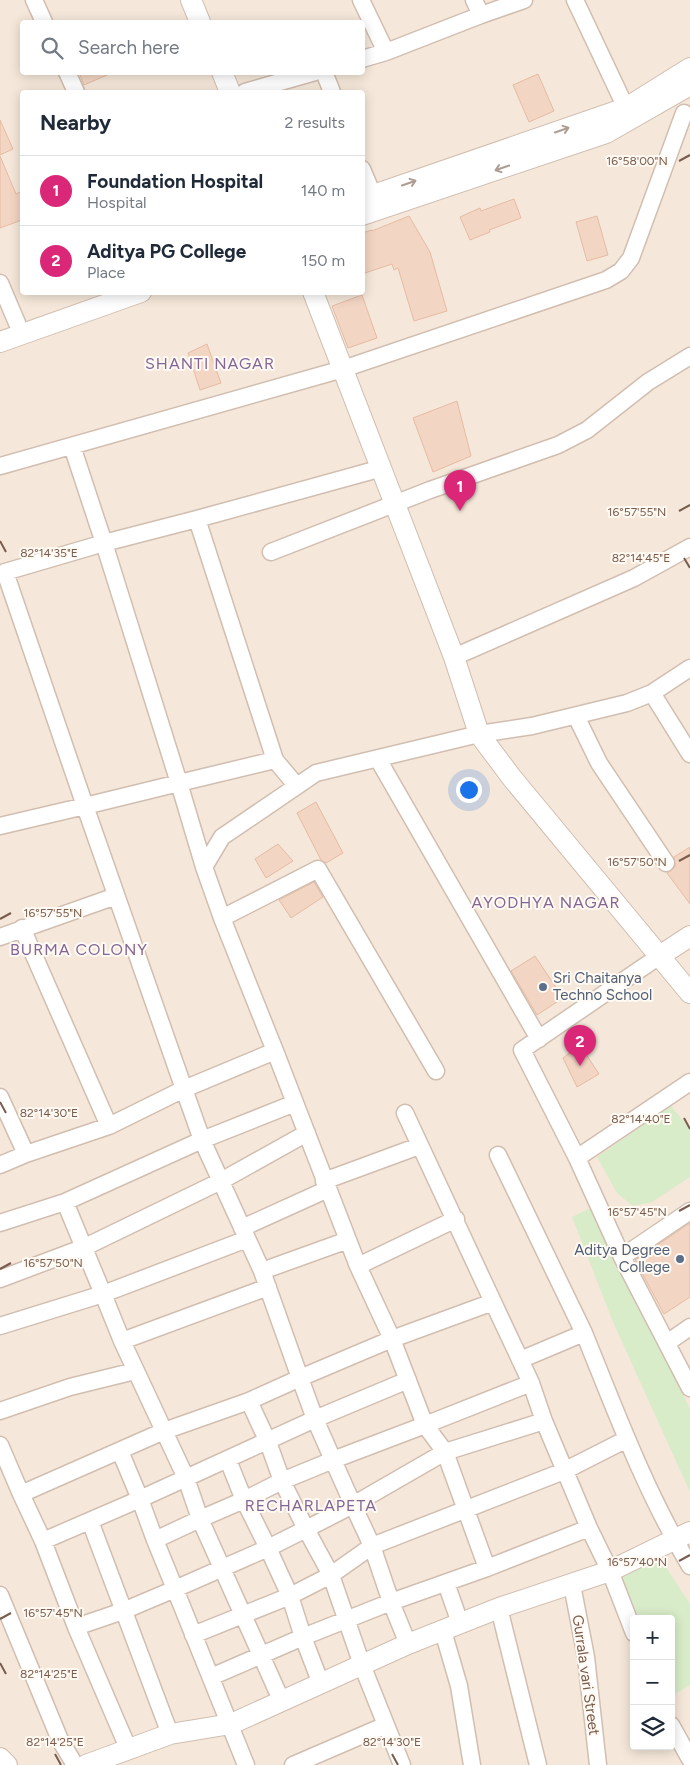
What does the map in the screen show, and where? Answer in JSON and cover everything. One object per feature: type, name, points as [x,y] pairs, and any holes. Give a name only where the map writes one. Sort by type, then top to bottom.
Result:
[{"type":"street","points":[[34,0],[43,20]]},
{"type":"street","points":[[190,0],[199,20]]},
{"type":"street","points":[[362,0],[386,52]]},
{"type":"street","points":[[474,0],[481,15]]},
{"type":"street","points":[[365,58],[524,0]]},
{"type":"street","points":[[575,0],[626,108]]},
{"type":"street","points":[[365,214],[606,133],[669,91],[690,68]]},
{"type":"street","points":[[68,75],[75,90]]},
{"type":"street","points":[[223,75],[229,90]]},
{"type":"street","points":[[252,90],[304,75]]},
{"type":"street","points":[[325,75],[331,90]]},
{"type":"street","points":[[365,183],[368,197],[690,85]]},
{"type":"street","points":[[0,466],[343,369],[587,288],[620,271],[631,258],[687,118],[669,91]]},
{"type":"street","points":[[0,283],[8,326],[93,295]]},
{"type":"street","points":[[0,342],[133,295]]},
{"type":"street","points":[[314,295],[454,657],[479,734],[512,778],[658,957],[690,993]]},
{"type":"street","points":[[271,552],[395,503],[558,445],[587,430],[648,382],[690,356]]},
{"type":"street","points":[[72,446],[179,782],[204,867],[222,918],[358,1266],[392,1339],[426,1424],[445,1452],[464,1509],[487,1568]]},
{"type":"street","points":[[382,468],[104,543],[2,573],[202,1140],[262,1271],[315,1419],[372,1546],[408,1644]]},
{"type":"street","points":[[197,519],[275,760],[296,785]]},
{"type":"street","points":[[454,657],[634,578],[690,547]]},
{"type":"street","points":[[204,867],[222,837],[316,773],[479,734],[576,716],[627,703],[652,693],[690,668]]},
{"type":"street","points":[[652,693],[690,754]]},
{"type":"street","points":[[576,716],[598,763],[666,863]]},
{"type":"street","points":[[378,759],[539,1039]]},
{"type":"street","points":[[0,826],[275,760]]},
{"type":"street","points":[[222,918],[318,869],[436,1071]]},
{"type":"street","points":[[0,937],[116,896]]},
{"type":"street","points":[[22,928],[109,1126]]},
{"type":"street","points":[[690,936],[522,1050],[577,1158],[622,1257],[690,1388]]},
{"type":"street","points":[[0,1165],[26,1154],[109,1126],[184,1089],[275,1051]]},
{"type":"street","points":[[577,1158],[690,1082]]},
{"type":"street","points":[[0,1097],[26,1154]]},
{"type":"street","points":[[0,1223],[65,1202],[202,1140],[295,1102]]},
{"type":"street","points":[[405,1112],[419,1146],[456,1219],[531,1383],[564,1471],[610,1570],[630,1622]]},
{"type":"street","points":[[0,1279],[85,1247],[221,1181],[307,1133]]},
{"type":"street","points":[[0,1326],[103,1294],[244,1233],[326,1185],[419,1146]]},
{"type":"street","points":[[498,1155],[584,1333],[627,1439],[682,1537],[690,1566]]},
{"type":"street","points":[[65,1202],[85,1247],[122,1342],[186,1478],[200,1519],[282,1702]]},
{"type":"street","points":[[622,1257],[690,1211]]},
{"type":"street","points":[[358,1266],[456,1219]]},
{"type":"street","points":[[262,1271],[348,1240]]},
{"type":"street","points":[[122,1342],[268,1287]]},
{"type":"street","points":[[21,1494],[164,1431],[249,1400],[392,1339],[493,1302]]},
{"type":"street","points":[[667,1342],[690,1327]]},
{"type":"street","points":[[520,1360],[584,1333]]},
{"type":"street","points":[[0,1410],[70,1387],[135,1371]]},
{"type":"street","points":[[43,1541],[140,1500],[315,1419],[408,1380]]},
{"type":"street","points":[[155,1540],[282,1481],[531,1383]]},
{"type":"street","points":[[249,1400],[268,1442],[282,1481],[330,1575],[362,1665],[402,1765]]},
{"type":"street","points":[[76,1627],[123,1611],[224,1569],[353,1505],[445,1452],[544,1421]]},
{"type":"street","points":[[193,1635],[290,1596],[330,1575],[372,1546],[564,1471],[627,1439]]},
{"type":"street","points":[[0,1445],[43,1541],[76,1627],[128,1748]]},
{"type":"street","points":[[120,1451],[174,1590],[231,1724],[246,1765]]},
{"type":"street","points":[[228,1460],[244,1500],[290,1596],[321,1684]]},
{"type":"street","points":[[90,1521],[170,1734]]},
{"type":"street","points":[[211,1677],[259,1654],[345,1619],[487,1568],[589,1528]]},
{"type":"street","points":[[86,1765],[170,1734],[231,1724],[408,1644],[499,1608],[572,1585],[682,1537]]},
{"type":"street","points":[[446,1583],[459,1686],[472,1765]]},
{"type":"street","name":"Gurrala vari Street","points":[[572,1585],[586,1657],[598,1765]]},
{"type":"street","points":[[0,1595],[60,1740],[75,1765]]},
{"type":"street","points":[[499,1608],[538,1765]]},
{"type":"street","points":[[293,1765],[386,1725]]},
{"type":"street","points":[[675,1732],[690,1760]]},
{"type":"street","points":[[0,1758],[7,1765]]},
{"type":"shaded area","points":[[0,0],[690,0],[690,1765],[0,1765]]},
{"type":"green space","points":[[671,1106],[690,1129],[690,1177],[652,1202],[633,1206],[617,1193],[597,1157]]},
{"type":"green space","points":[[594,1206],[690,1409],[690,1492],[613,1322],[572,1217]]},
{"type":"green space","points":[[658,1555],[690,1604],[690,1685],[675,1694],[675,1615],[637,1615],[621,1575]]},
{"type":"building","points":[[538,74],[554,111],[529,122],[513,85]]},
{"type":"building","points":[[80,75],[107,75],[84,85]]},
{"type":"building","points":[[0,120],[13,149],[0,155]]},
{"type":"building","points":[[0,156],[16,194],[20,192],[20,221],[0,228]]},
{"type":"building","points":[[514,199],[521,218],[489,230],[490,232],[470,240],[460,217],[480,208],[481,211]]},
{"type":"building","points":[[409,216],[430,252],[447,311],[414,321],[398,268],[394,270],[392,264],[365,273],[365,232]]},
{"type":"building","points":[[597,216],[608,255],[587,261],[576,222]]},
{"type":"building","points":[[362,295],[377,338],[348,348],[332,306]]},
{"type":"building","points":[[207,344],[221,383],[200,390],[188,353]]},
{"type":"building","points":[[457,401],[471,456],[433,472],[413,418]]},
{"type":"building","points":[[316,802],[343,853],[326,863],[321,860],[297,813]]},
{"type":"building","points":[[278,844],[293,861],[266,878],[255,859]]},
{"type":"building","points":[[690,847],[690,904],[667,873],[675,867],[674,857]]},
{"type":"building","points":[[314,882],[323,897],[291,918],[279,900]]},
{"type":"building","name":"Sri Chaitanya Techno School","points":[[535,956],[563,998],[537,1015],[511,971]]},
{"type":"building","points":[[580,1045],[599,1074],[577,1087],[563,1058]]},
{"type":"building","points":[[690,1223],[690,1297],[664,1314],[635,1260]]},
{"type":"place","name":"Foundation Hospital","points":[[460,511]]},
{"type":"place","name":"Sri Chaitanya Techno School","points":[[543,987]]},
{"type":"place","name":"Aditya PG College","points":[[580,1066]]},
{"type":"place","name":"Aditya Degree College","points":[[680,1259]]},
{"type":"district","name":"SHANTI NAGAR","points":[[210,363]]},
{"type":"district","name":"AYODHYA NAGAR","points":[[546,902]]},
{"type":"district","name":"BURMA COLONY","points":[[79,949]]},
{"type":"district","name":"RECHARLAPETA","points":[[311,1505]]}]
